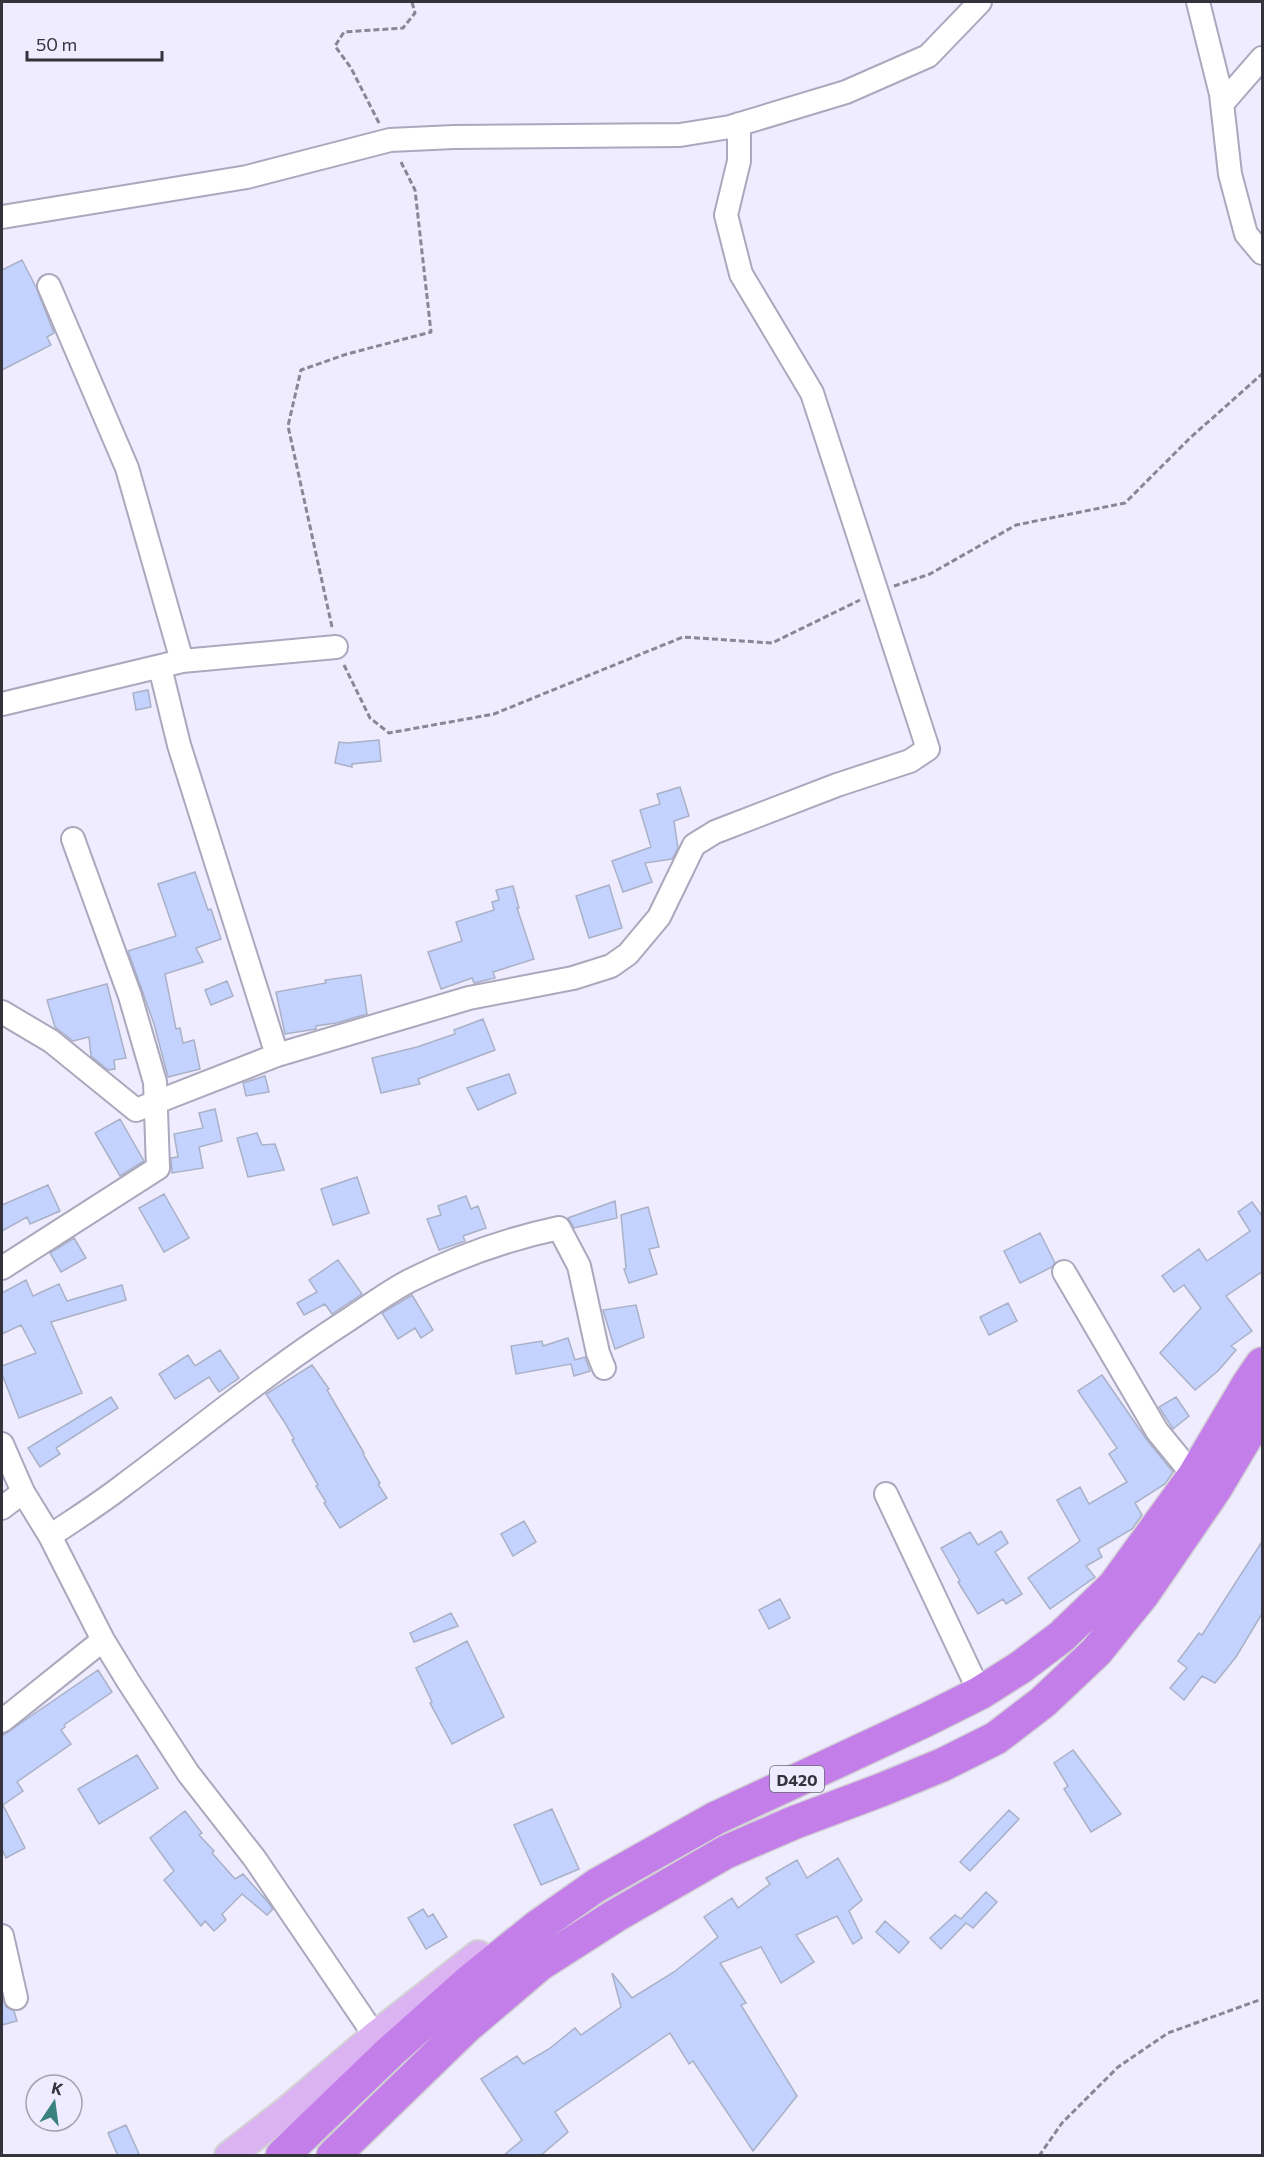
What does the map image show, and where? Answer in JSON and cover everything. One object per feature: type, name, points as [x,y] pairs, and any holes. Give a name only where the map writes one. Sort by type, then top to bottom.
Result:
[{"type":"highway","name":"D420","points":[[282,2156],[390,2052],[471,1980],[537,1927],[597,1885],[716,1818],[980,1693],[1021,1667],[1062,1636],[1114,1586],[1194,1476],[1249,1383],[1263,1364]]},
{"type":"highway","name":"D420","points":[[333,2156],[466,2027],[540,1964],[615,1916],[726,1852],[793,1823],[942,1765],[996,1738],[1043,1702],[1096,1652],[1143,1594],[1215,1489],[1263,1410]]},
{"type":"main road","points":[[229,2156],[375,2036],[583,1876],[636,1846],[659,1839],[682,1838]]},
{"type":"street","points":[[2,217],[247,177],[390,140],[454,137],[680,135],[740,124],[846,92],[928,56],[981,2]]},
{"type":"street","points":[[1198,2],[1222,104],[1230,174],[1246,234],[1263,253]]},
{"type":"street","points":[[1222,104],[1263,58]]},
{"type":"street","points":[[2,1012],[51,1041],[136,1110],[277,1055],[469,998],[573,978],[610,966],[628,954],[659,917],[693,845],[715,832],[826,789],[910,761],[928,749],[812,393],[741,274],[726,215],[739,161],[740,124]]},
{"type":"street","points":[[49,286],[127,468],[182,661]]},
{"type":"street","points":[[2,704],[182,661],[336,647]]},
{"type":"street","points":[[160,667],[179,745],[277,1055]]},
{"type":"street","points":[[2,1268],[158,1168],[155,1082],[130,996],[73,839]]},
{"type":"street","points":[[50,1536],[124,1485],[210,1417],[305,1347],[409,1282],[482,1249],[521,1237],[559,1228],[579,1266],[603,1368]]},
{"type":"street","points":[[1064,1272],[1156,1431],[1194,1476]]},
{"type":"street","points":[[2,1444],[23,1492],[50,1536],[103,1640],[128,1681],[188,1773],[255,1859],[375,2036]]},
{"type":"street","points":[[2,1508],[23,1492]]},
{"type":"street","points":[[886,1494],[980,1693]]},
{"type":"street","points":[[2,1721],[103,1640]]},
{"type":"street","points":[[2,1936],[16,1998]]},
{"type":"path","points":[[412,2],[415,13],[403,28],[344,32],[335,46],[351,68],[415,190],[432,332],[347,354],[301,370],[288,426],[336,647],[370,718],[389,734],[494,714],[683,637],[772,643],[878,591],[930,574],[1016,525],[1125,503],[1190,438],[1263,375]]},
{"type":"path","points":[[1039,2156],[1062,2122],[1118,2067],[1168,2033],[1263,1999]]},
{"type":"building","points":[[22,260],[36,287],[54,333],[47,337],[51,345],[2,370],[2,270]]},
{"type":"building","points":[[148,690],[151,707],[136,710],[133,693]]},
{"type":"building","points":[[379,740],[381,761],[352,764],[352,767],[335,763],[339,742]]},
{"type":"building","points":[[680,787],[689,816],[674,821],[678,848],[672,859],[645,863],[652,882],[623,892],[612,861],[651,847],[640,810],[660,804],[657,794]]},
{"type":"building","points":[[195,872],[221,939],[196,948],[203,962],[165,974],[176,1029],[180,1028],[183,1043],[194,1040],[200,1069],[168,1077],[154,1024],[128,951],[176,936],[158,884]]},
{"type":"building","points":[[609,885],[622,928],[589,938],[576,896]]},
{"type":"building","points":[[513,886],[519,908],[517,908],[534,959],[493,972],[495,978],[474,983],[472,978],[441,989],[428,952],[462,941],[456,922],[494,910],[492,902],[499,900],[496,890]]},
{"type":"building","points":[[361,975],[367,1014],[316,1026],[316,1029],[285,1034],[276,992],[326,983],[325,980]]},
{"type":"building","points":[[227,981],[233,996],[211,1005],[205,990]]},
{"type":"building","points":[[107,984],[126,1058],[114,1060],[115,1069],[108,1070],[91,1056],[89,1037],[73,1041],[55,1027],[47,1000]]},
{"type":"building","points":[[483,1019],[495,1050],[418,1079],[420,1084],[381,1093],[372,1058],[417,1047],[455,1034],[454,1030]]},
{"type":"building","points":[[509,1074],[516,1093],[478,1110],[467,1088]]},
{"type":"building","points":[[265,1076],[269,1092],[246,1096],[243,1083]]},
{"type":"building","points":[[215,1109],[222,1141],[199,1147],[203,1168],[172,1173],[171,1158],[178,1157],[174,1134],[203,1128],[199,1113]]},
{"type":"building","points":[[120,1119],[144,1161],[120,1176],[95,1133]]},
{"type":"building","points":[[257,1133],[262,1145],[275,1144],[284,1170],[248,1177],[237,1138]]},
{"type":"building","points":[[357,1177],[369,1213],[333,1225],[321,1189]]},
{"type":"building","points":[[48,1185],[60,1211],[30,1224],[27,1217],[2,1231],[2,1205]]},
{"type":"building","points":[[164,1194],[189,1238],[164,1252],[139,1208]]},
{"type":"building","points":[[466,1196],[471,1209],[478,1206],[486,1228],[463,1236],[465,1241],[439,1250],[427,1219],[441,1215],[438,1206]]},
{"type":"building","points":[[615,1201],[617,1218],[574,1228],[568,1218]]},
{"type":"building","points":[[1252,1202],[1263,1217],[1263,1271],[1226,1296],[1252,1331],[1231,1346],[1236,1350],[1218,1371],[1195,1390],[1160,1353],[1201,1308],[1184,1285],[1174,1292],[1162,1276],[1199,1249],[1207,1261],[1250,1231],[1238,1212]]},
{"type":"building","points":[[648,1207],[659,1247],[649,1249],[657,1274],[629,1283],[624,1269],[626,1268],[621,1215]]},
{"type":"building","points":[[1040,1233],[1055,1263],[1052,1267],[1020,1283],[1004,1251]]},
{"type":"building","points":[[74,1238],[86,1258],[61,1272],[50,1253]]},
{"type":"building","points":[[338,1260],[362,1294],[332,1314],[325,1304],[304,1315],[297,1303],[317,1292],[309,1280]]},
{"type":"building","points":[[26,1280],[33,1296],[59,1284],[67,1301],[122,1285],[126,1300],[51,1322],[82,1393],[19,1418],[2,1374],[2,1366],[36,1353],[21,1325],[2,1334],[2,1293]]},
{"type":"building","points":[[412,1295],[433,1330],[421,1338],[415,1328],[398,1339],[382,1313]]},
{"type":"building","points":[[1008,1303],[1017,1321],[989,1335],[980,1317]]},
{"type":"building","points":[[636,1305],[644,1337],[615,1349],[603,1310]]},
{"type":"building","points":[[568,1338],[575,1360],[585,1357],[590,1371],[574,1376],[571,1364],[516,1374],[511,1346],[542,1341],[543,1346]]},
{"type":"building","points":[[220,1350],[239,1378],[219,1392],[209,1377],[175,1399],[159,1374],[188,1355],[195,1366]]},
{"type":"building","points":[[312,1365],[329,1389],[327,1390],[387,1498],[340,1528],[324,1503],[326,1502],[316,1486],[318,1485],[292,1440],[294,1439],[266,1394]]},
{"type":"building","points":[[1102,1375],[1147,1440],[1173,1472],[1165,1484],[1135,1503],[1142,1515],[1132,1529],[1098,1549],[1102,1557],[1086,1566],[1095,1577],[1050,1609],[1028,1578],[1080,1541],[1057,1500],[1080,1487],[1089,1504],[1127,1482],[1109,1454],[1117,1448],[1078,1391]]},
{"type":"building","points":[[111,1397],[118,1408],[56,1448],[60,1454],[40,1467],[28,1448]]},
{"type":"building","points":[[1176,1397],[1189,1416],[1173,1429],[1159,1407]]},
{"type":"building","points":[[524,1521],[536,1542],[513,1556],[501,1534]]},
{"type":"building","points":[[1001,1531],[1008,1543],[995,1552],[1022,1594],[1006,1604],[1003,1599],[978,1614],[941,1548],[970,1532],[978,1545]]},
{"type":"building","points":[[1263,1540],[1263,1612],[1236,1657],[1215,1683],[1202,1676],[1184,1700],[1170,1688],[1187,1668],[1178,1661],[1199,1633],[1202,1635]]},
{"type":"building","points":[[780,1599],[790,1618],[769,1629],[759,1610]]},
{"type":"building","points":[[451,1613],[458,1626],[414,1642],[410,1633]]},
{"type":"building","points":[[467,1641],[504,1717],[452,1744],[430,1703],[432,1702],[416,1668]]},
{"type":"building","points":[[98,1670],[112,1692],[64,1725],[65,1727],[61,1730],[71,1744],[17,1782],[23,1791],[3,1805],[25,1848],[6,1858],[2,1849],[2,1736]]},
{"type":"building","points":[[1073,1750],[1121,1814],[1091,1832],[1064,1789],[1068,1786],[1054,1763]]},
{"type":"building","points":[[137,1755],[158,1788],[99,1824],[78,1789]]},
{"type":"building","points":[[552,1809],[579,1869],[541,1885],[514,1825]]},
{"type":"building","points":[[1009,1810],[1019,1819],[970,1871],[960,1862]]},
{"type":"building","points":[[185,1811],[202,1833],[199,1835],[214,1851],[212,1853],[235,1879],[243,1874],[267,1901],[273,1909],[267,1915],[242,1894],[222,1914],[226,1920],[214,1931],[205,1921],[201,1926],[164,1880],[174,1871],[150,1838]]},
{"type":"building","points":[[838,1858],[862,1900],[849,1911],[862,1938],[853,1944],[837,1916],[796,1935],[814,1962],[781,1983],[761,1947],[720,1963],[746,2003],[741,2005],[797,2096],[753,2151],[693,2061],[689,2064],[670,2033],[555,2112],[568,2132],[540,2156],[503,2156],[522,2140],[481,2079],[517,2056],[523,2064],[549,2049],[575,2028],[581,2035],[621,2007],[612,1973],[632,1998],[674,1972],[718,1937],[704,1917],[732,1898],[738,1908],[770,1884],[766,1878],[797,1860],[807,1878]]},
{"type":"building","points":[[986,1892],[997,1902],[973,1928],[966,1923],[941,1949],[930,1938],[955,1915],[961,1919]]},
{"type":"building","points":[[423,1909],[428,1917],[433,1914],[447,1937],[426,1949],[408,1918]]},
{"type":"building","points":[[885,1921],[909,1942],[899,1953],[876,1932]]},
{"type":"building","points":[[2,1995],[6,2007],[14,2011],[17,2021],[2,2025]]},
{"type":"building","points":[[126,2125],[140,2156],[118,2156],[108,2133]]}]
